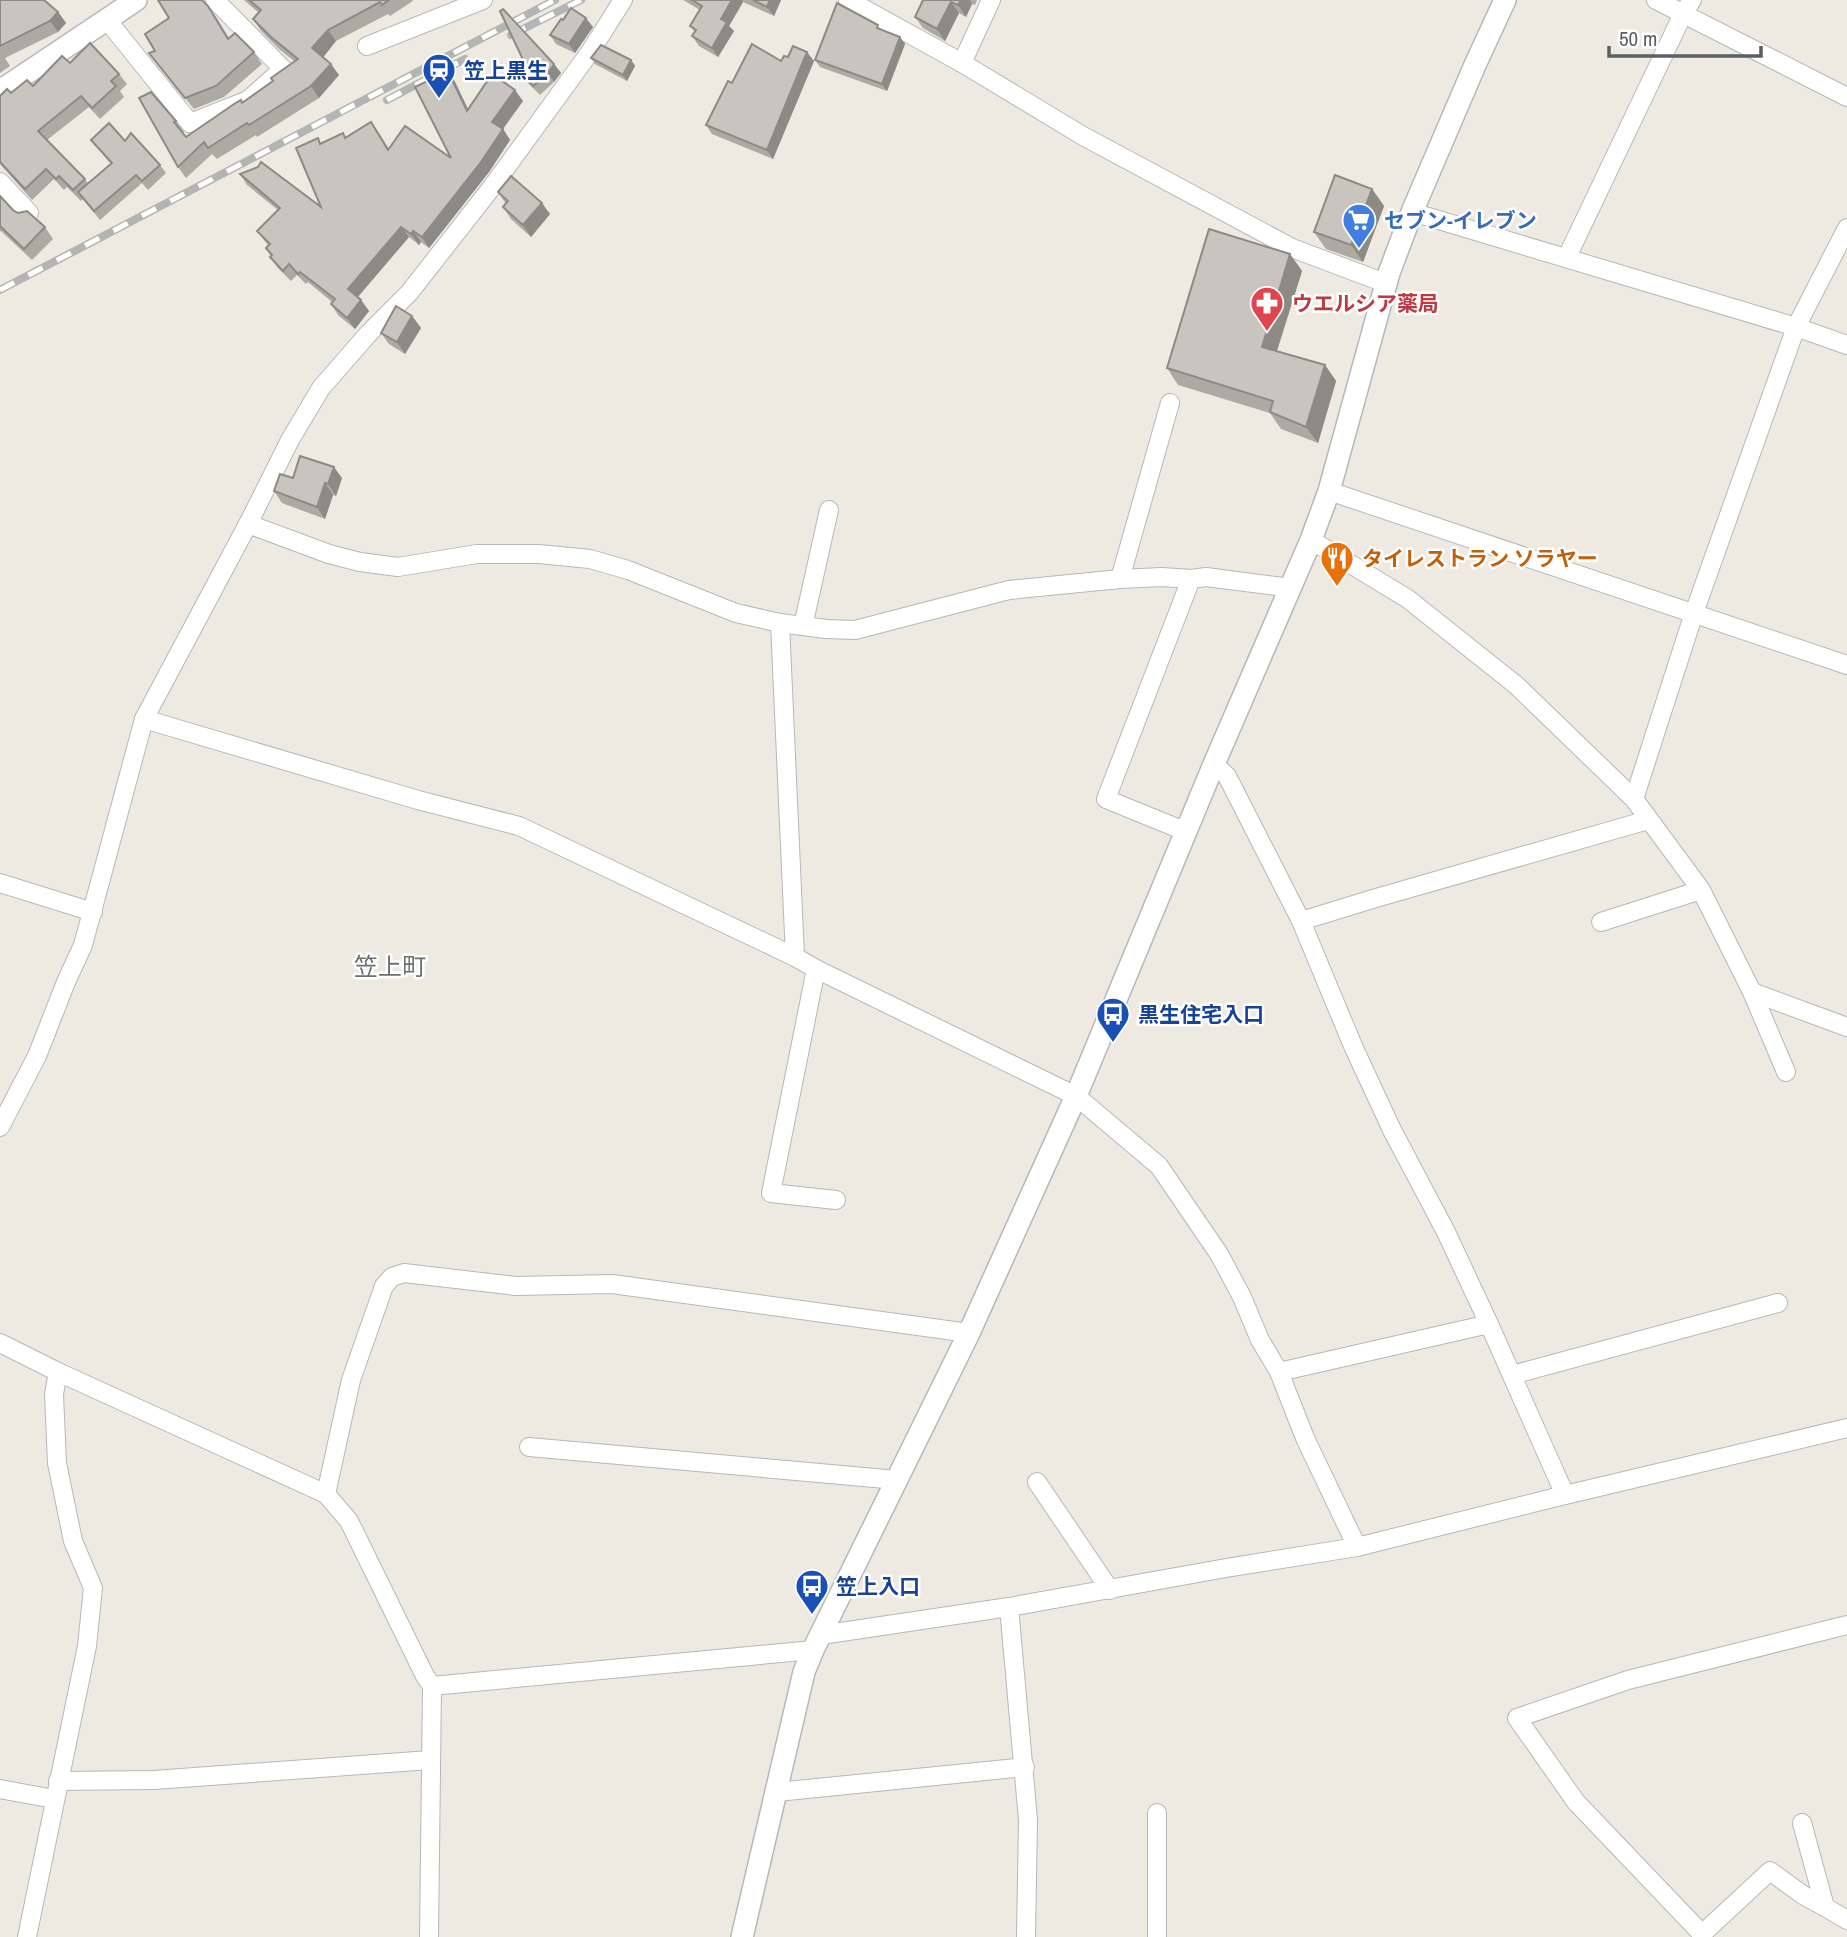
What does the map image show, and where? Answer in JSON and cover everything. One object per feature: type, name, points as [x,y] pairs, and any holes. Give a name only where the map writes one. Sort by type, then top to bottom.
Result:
[{"type":"street","points":[[0,92],[136,0]]},
{"type":"street","points":[[107,20],[190,123],[248,100],[284,69],[215,0]]},
{"type":"street","points":[[367,46],[483,0]]},
{"type":"street","points":[[0,1128],[37,1056],[83,945],[144,719],[290,440],[321,388],[369,333],[409,293],[492,187],[590,52],[623,0]]},
{"type":"street","points":[[848,0],[962,63],[1083,136],[1292,248],[1385,283]]},
{"type":"street","points":[[962,63],[991,0]]},
{"type":"street","points":[[742,1937],[804,1672],[969,1333],[1076,1096],[1214,764],[1311,540],[1329,491],[1385,283],[1412,212],[1505,0]]},
{"type":"street","points":[[1656,0],[1688,7],[1847,97]]},
{"type":"street","points":[[1567,257],[1688,7]]},
{"type":"street","points":[[0,182],[29,213]]},
{"type":"street","points":[[1412,212],[1796,327],[1847,345]]},
{"type":"street","points":[[1634,799],[1694,613],[1796,327],[1847,228]]},
{"type":"street","points":[[1120,579],[1170,403]]},
{"type":"street","points":[[1329,491],[1847,666]]},
{"type":"street","points":[[803,626],[829,510]]},
{"type":"street","points":[[248,524],[329,554],[360,562],[398,566],[477,554],[539,554],[590,559],[628,570],[736,613],[780,624],[855,630],[1009,590],[1120,579],[1206,577],[1290,588]]},
{"type":"street","points":[[1311,540],[1408,599],[1516,685],[1634,799],[1701,890],[1752,992],[1786,1072]]},
{"type":"street","points":[[1187,832],[1106,799],[1191,579]]},
{"type":"street","points":[[780,624],[794,957]]},
{"type":"street","points":[[144,719],[418,800],[519,826],[1076,1096],[1159,1166],[1219,1254],[1242,1297],[1260,1340],[1279,1371],[1305,1438],[1357,1547]]},
{"type":"street","points":[[1214,764],[1227,776],[1300,921],[1386,1118],[1446,1231],[1564,1495]]},
{"type":"street","points":[[1300,921],[1648,820]]},
{"type":"street","points":[[0,883],[93,912]]},
{"type":"street","points":[[1601,922],[1701,890]]},
{"type":"street","points":[[816,969],[771,1193],[836,1200]]},
{"type":"street","points":[[1752,992],[1846,1023]]},
{"type":"street","points":[[326,1494],[351,1380],[384,1286],[392,1277],[404,1273],[516,1286],[612,1284],[969,1333]]},
{"type":"street","points":[[1512,1375],[1778,1303]]},
{"type":"street","points":[[1279,1371],[1489,1324]]},
{"type":"street","points":[[0,1343],[326,1494],[349,1521],[432,1686],[429,1937]]},
{"type":"street","points":[[27,1937],[87,1646],[93,1588],[73,1541],[57,1463],[54,1394],[58,1372]]},
{"type":"street","points":[[432,1686],[817,1642],[1357,1547],[1847,1428]]},
{"type":"street","points":[[529,1447],[897,1480]]},
{"type":"street","points":[[1037,1482],[1110,1590]]},
{"type":"street","points":[[1009,1607],[1028,1820],[1026,1937]]},
{"type":"street","points":[[1847,1625],[1628,1680],[1517,1718],[1576,1802],[1702,1934],[1770,1871],[1803,1895],[1847,1920]]},
{"type":"street","points":[[58,1781],[154,1780],[430,1760]]},
{"type":"street","points":[[777,1792],[1025,1767]]},
{"type":"street","points":[[0,1788],[54,1799]]},
{"type":"street","points":[[1157,1814],[1157,1937]]},
{"type":"street","points":[[1802,1824],[1825,1908]]},
{"type":"building","points":[[0,0],[44,0],[58,12],[50,21],[0,46]]},
{"type":"building","points":[[158,0],[202,0],[228,39],[235,33],[254,52],[216,86],[185,98],[149,53],[155,51],[145,34],[169,18]]},
{"type":"building","points":[[249,0],[389,0],[382,5],[380,2],[328,30],[312,48],[331,64],[311,86],[208,148],[204,142],[178,167],[139,98],[151,92],[186,137],[237,102],[241,100],[242,103],[298,59],[253,19],[261,10]]},
{"type":"building","points":[[692,0],[732,0],[721,19],[727,22],[712,48],[692,36],[696,30],[690,26],[702,6]]},
{"type":"building","points":[[753,0],[770,0],[767,7]]},
{"type":"building","points":[[923,0],[961,0],[958,5],[951,2],[937,29],[915,17]]},
{"type":"building","points":[[837,3],[878,25],[877,28],[900,37],[882,84],[815,60]]},
{"type":"building","points":[[571,8],[586,18],[569,44],[550,35]]},
{"type":"building","points":[[503,9],[554,64],[533,86],[520,72],[526,66],[500,11]]},
{"type":"building","points":[[90,43],[119,74],[111,81],[116,86],[92,108],[81,96],[38,131],[85,179],[73,190],[59,176],[56,179],[46,169],[25,189],[0,162],[0,96],[7,89],[11,93],[27,80],[33,86],[62,56],[70,63]]},
{"type":"building","points":[[752,44],[781,61],[784,56],[788,57],[793,46],[807,52],[767,150],[706,125],[728,81],[732,83]]},
{"type":"building","points":[[601,45],[631,60],[623,75],[591,58]]},
{"type":"building","points":[[448,71],[467,111],[492,74],[515,90],[492,122],[503,129],[481,162],[422,237],[401,227],[348,289],[361,300],[347,318],[331,304],[335,299],[300,272],[298,274],[289,264],[283,271],[270,257],[272,255],[266,248],[270,244],[257,231],[280,208],[240,174],[258,167],[261,162],[321,207],[296,148],[318,138],[320,144],[343,133],[345,138],[371,122],[388,150],[405,126],[451,158],[415,87]]},
{"type":"building","points":[[109,123],[125,141],[131,133],[160,165],[142,181],[136,175],[94,211],[78,192],[112,163],[91,140]]},
{"type":"building","points":[[1335,175],[1372,189],[1351,245],[1314,232]]},
{"type":"building","points":[[511,176],[542,203],[523,225],[503,207],[508,201],[498,192]]},
{"type":"building","points":[[0,196],[13,210],[18,213],[27,211],[45,227],[24,249],[0,226]]},
{"type":"building","points":[[1209,229],[1290,254],[1262,347],[1325,365],[1306,427],[1270,412],[1273,401],[1167,368]]},
{"type":"building","points":[[396,306],[412,316],[397,342],[381,333]]},
{"type":"building","points":[[300,456],[334,467],[317,507],[274,491],[280,474],[293,478]]},
{"type":"railway","points":[[0,290],[555,0]]},
{"type":"railway","points":[[511,35],[581,0]]},
{"type":"railway","points":[[387,100],[465,59]]},
{"type":"place","name":"笠上黒生","points":[[439,100]]},
{"type":"place","name":"セブン-イレブン","points":[[1359,250]]},
{"type":"place","name":"ウエルシア薬局","points":[[1267,333]]},
{"type":"place","name":"タイレストラン ソラヤー","points":[[1337,588]]},
{"type":"place","name":"黒生住宅入口","points":[[1113,1044]]},
{"type":"place","name":"笠上入口","points":[[812,1616]]},
{"type":"district","name":"笠上町","points":[[390,966]]}]
